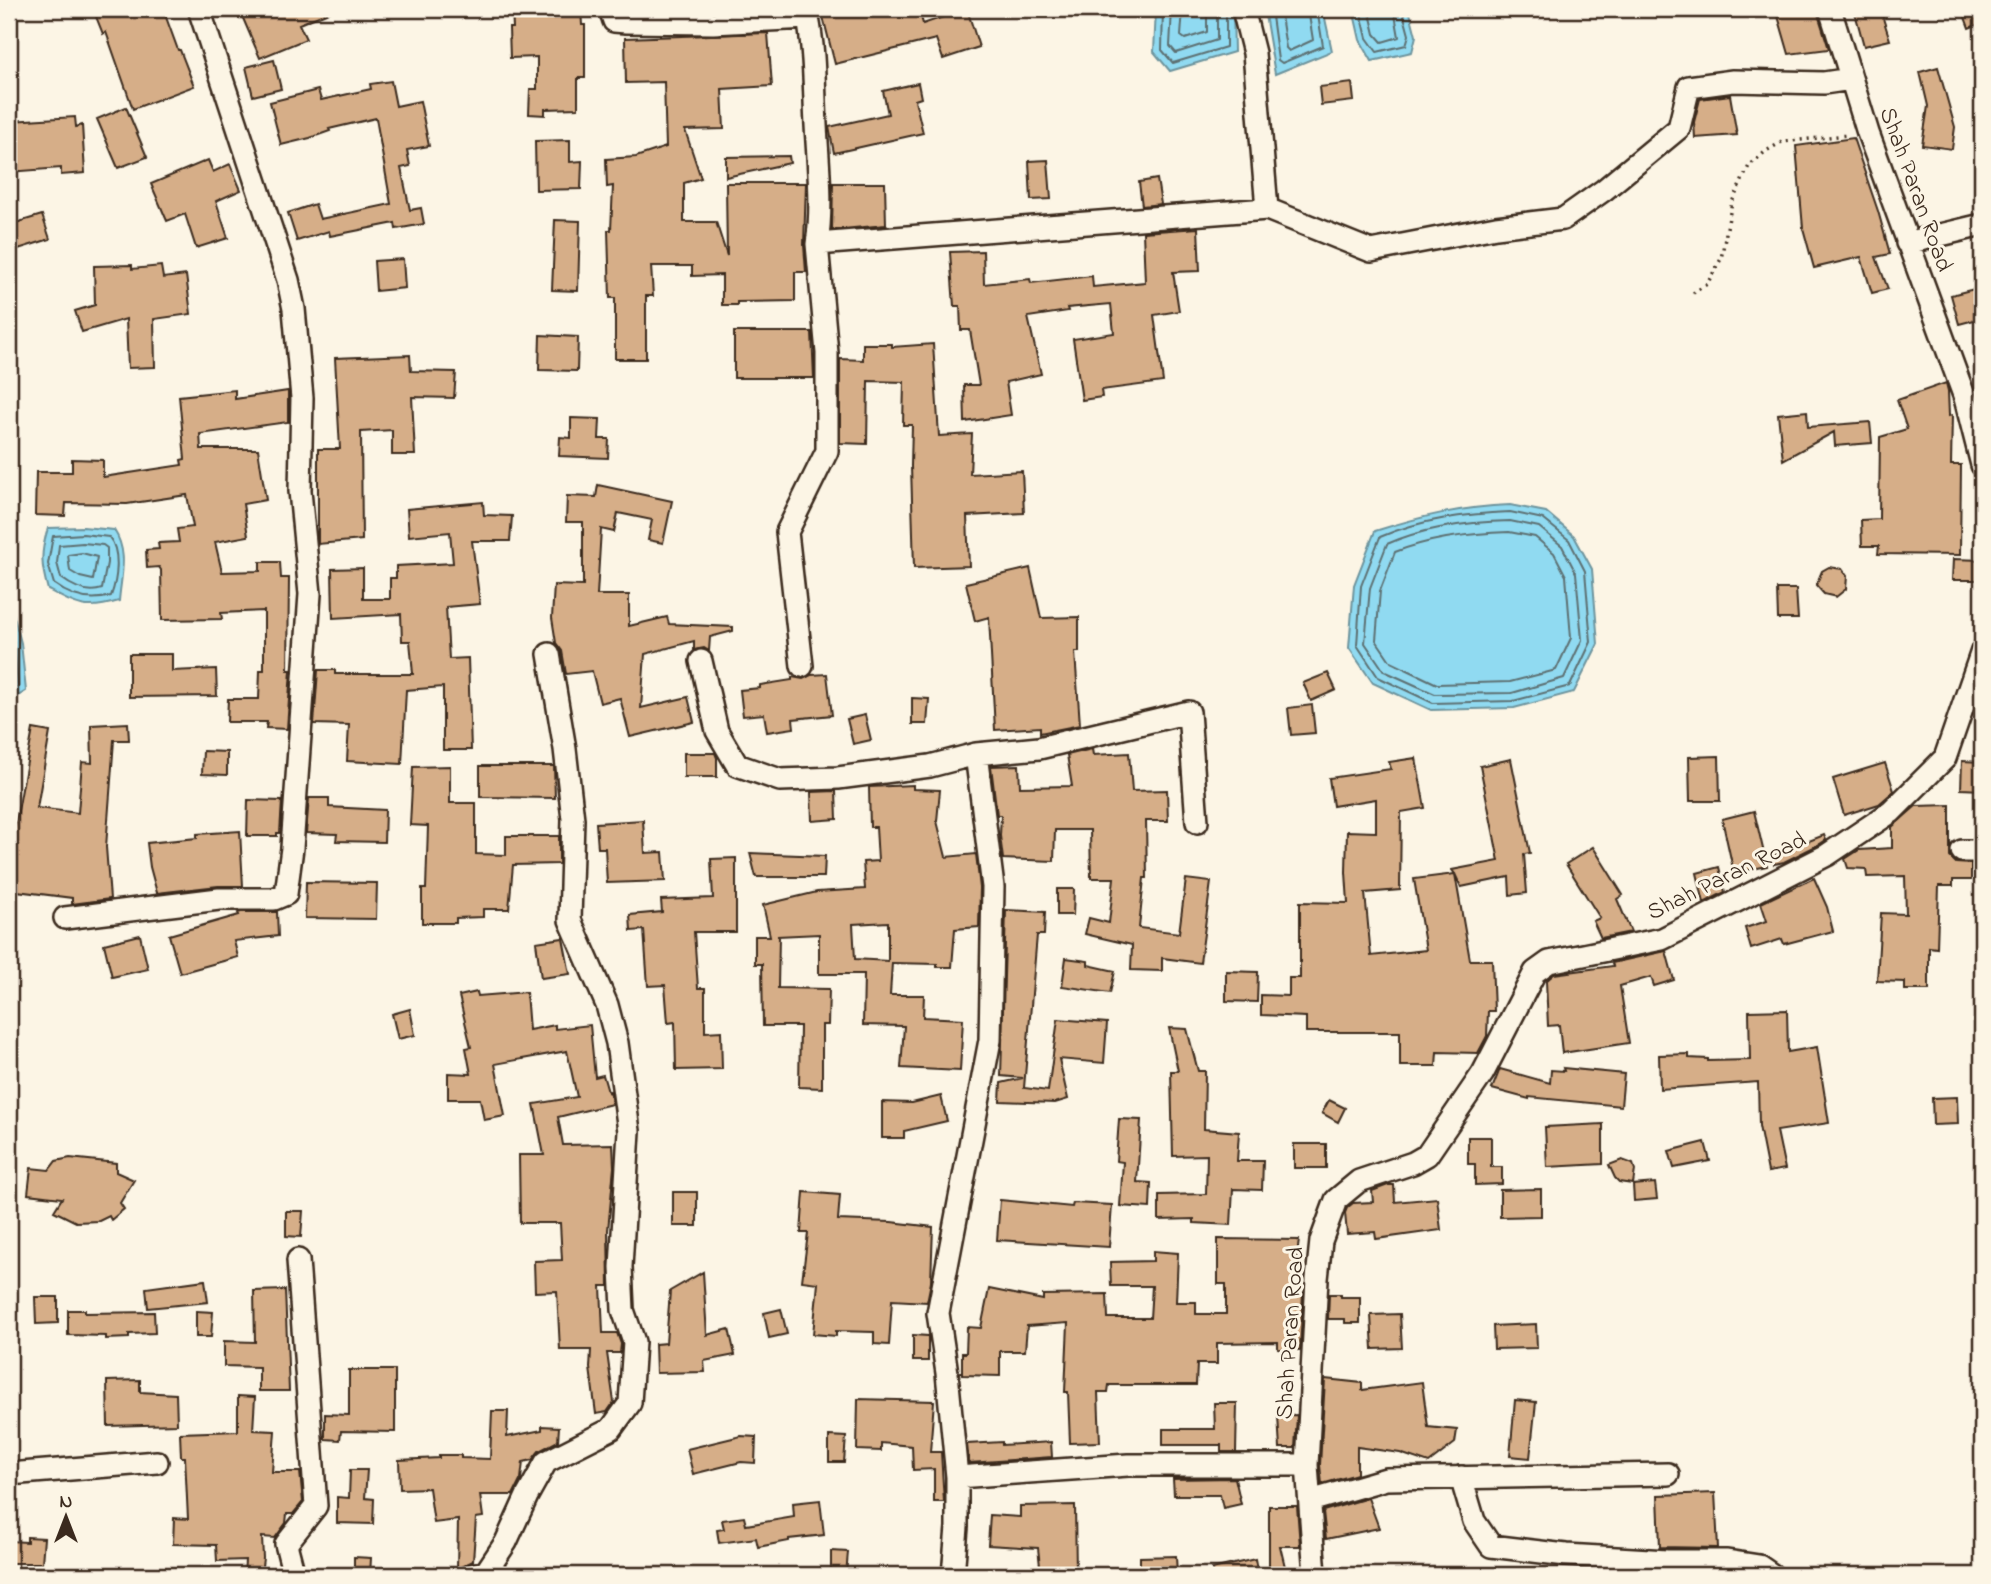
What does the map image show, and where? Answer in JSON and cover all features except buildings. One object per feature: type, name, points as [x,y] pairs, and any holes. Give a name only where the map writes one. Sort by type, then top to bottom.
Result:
[{"type":"street","points":[[65,918],[219,899],[274,899],[286,894],[292,848],[310,594],[300,491],[302,398],[294,309],[288,279],[199,9]]},
{"type":"street","points":[[610,9],[614,20],[626,22],[713,23],[807,13],[812,41],[819,171],[817,244],[827,353],[827,451],[787,532],[802,666]]},
{"type":"street","points":[[1243,9],[1254,53],[1267,209]]},
{"type":"street","name":"Shah Paran Road","points":[[1830,9],[1868,133],[1965,398],[1982,465]]},
{"type":"street","points":[[817,244],[1267,209],[1371,251],[1496,227],[1563,219],[1604,190],[1679,128],[1689,87],[1733,81],[1824,83],[1851,79]]},
{"type":"street","points":[[1907,243],[1982,225]]},
{"type":"street","name":"Shah Paran Road","points":[[1315,1575],[1307,1465],[1317,1279],[1321,1241],[1336,1200],[1359,1181],[1413,1163],[1427,1155],[1483,1073],[1535,972],[1549,961],[1662,939],[1827,855],[1891,812],[1945,758],[1982,651]]},
{"type":"street","points":[[472,1575],[486,1572],[506,1542],[546,1462],[611,1429],[630,1404],[634,1342],[623,1310],[621,1267],[629,1131],[617,1043],[607,1005],[570,920],[573,819],[565,749],[549,654]]},
{"type":"street","points":[[701,661],[717,731],[737,765],[780,780],[838,778],[930,766],[976,754],[1039,748],[1189,712],[1197,822]]},
{"type":"street","points":[[953,1575],[957,1477],[947,1373],[937,1313],[990,1040],[993,887],[976,754]]},
{"type":"street","points":[[294,1575],[286,1544],[316,1506],[298,1260]]},
{"type":"street","points":[[9,1474],[157,1462]]},
{"type":"street","points":[[957,1477],[1128,1465],[1307,1465]]},
{"type":"street","points":[[1310,1501],[1386,1479],[1668,1474]]},
{"type":"street","points":[[1461,1477],[1474,1521],[1492,1546],[1566,1555],[1727,1561],[1759,1566],[1772,1575]]},
{"type":"street","points":[[498,1553],[505,1575]]},
{"type":"path","points":[[1693,293],[1707,284],[1716,270],[1725,245],[1732,202],[1749,166],[1766,151],[1782,142],[1868,133]]},
{"type":"water","points":[[1156,9],[1233,9],[1234,52],[1170,71],[1154,52]]},
{"type":"water","points":[[1264,9],[1323,9],[1332,51],[1275,74]]},
{"type":"water","points":[[1353,9],[1409,9],[1416,36],[1412,52],[1372,61],[1360,40]]},
{"type":"water","points":[[1510,505],[1546,512],[1574,536],[1592,569],[1598,644],[1574,692],[1514,708],[1431,710],[1373,683],[1349,648],[1354,585],[1375,531],[1442,513]]},
{"type":"water","points":[[48,528],[114,530],[119,539],[123,564],[119,601],[98,606],[82,605],[48,590],[42,559]]},
{"type":"water","points":[[9,612],[13,613],[21,643],[26,691],[13,699],[9,699]]}]
